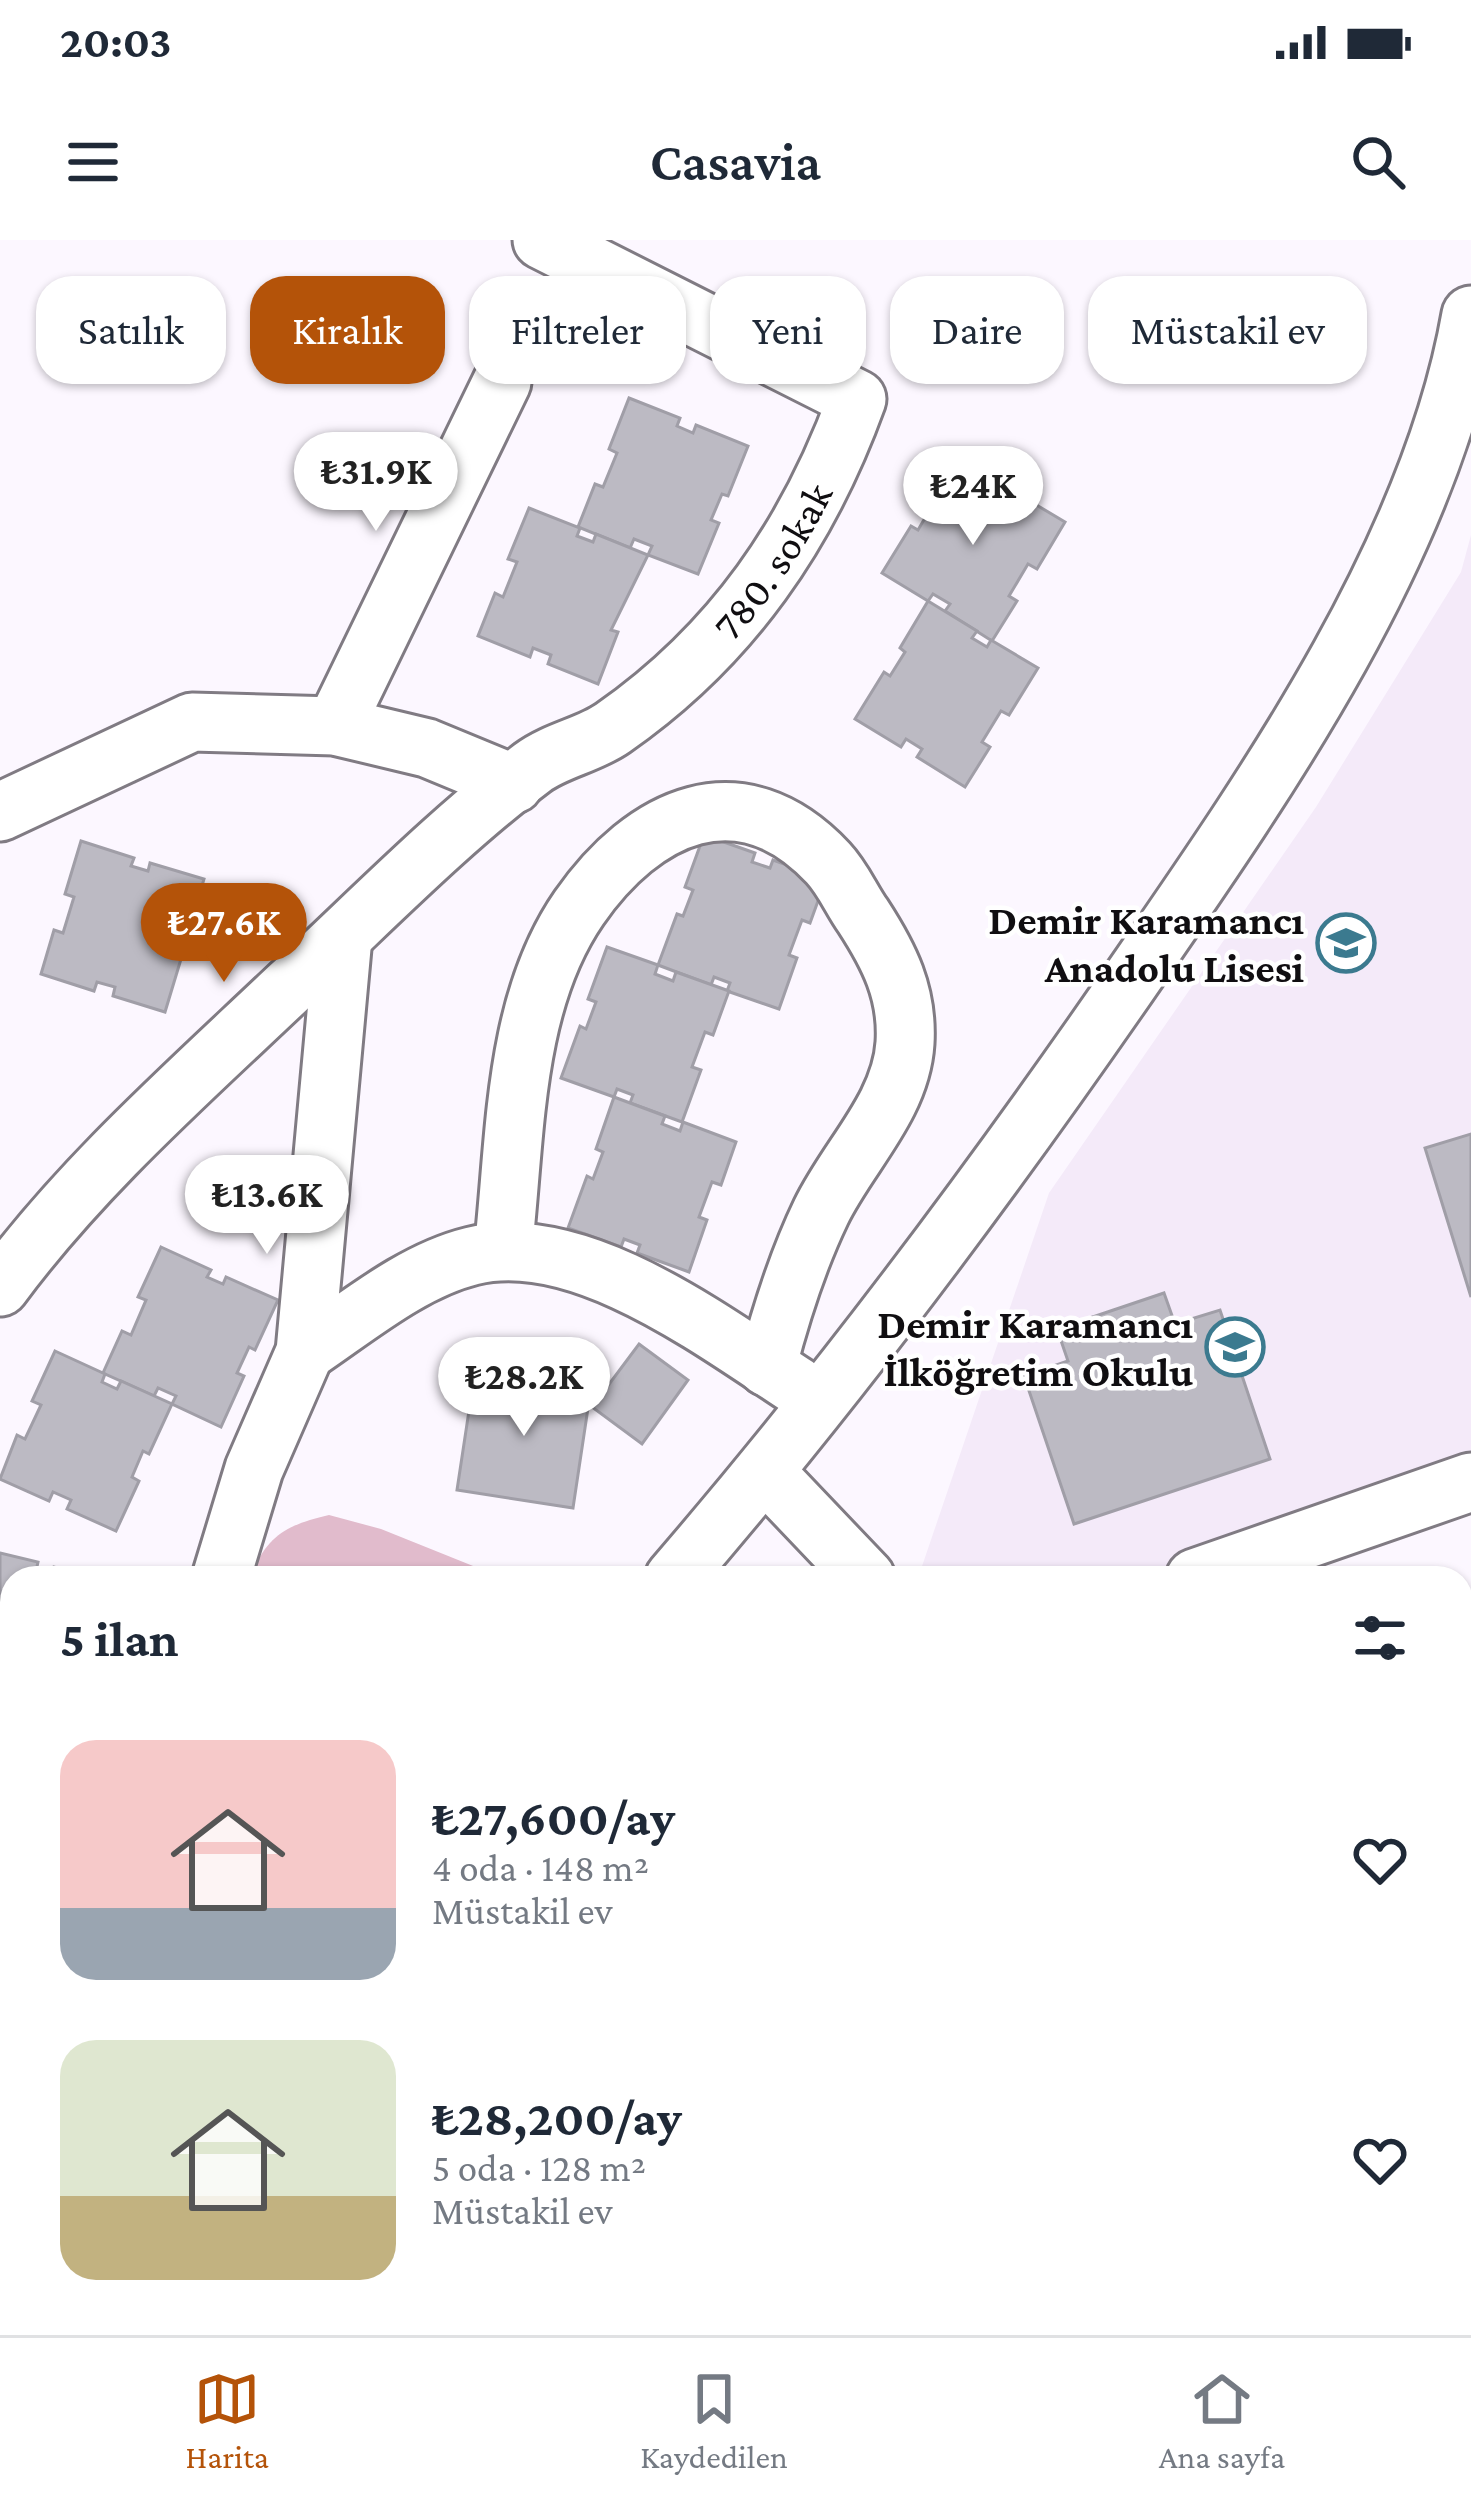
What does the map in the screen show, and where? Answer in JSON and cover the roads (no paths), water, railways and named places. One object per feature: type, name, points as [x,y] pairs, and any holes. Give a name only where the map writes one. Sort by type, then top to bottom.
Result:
[{"type":"street","name":"780. sokak","points":[[525,775],[607,733],[656,697],[743,610],[811,510],[857,399],[542,240]]},
{"type":"street","points":[[684,1566],[820,1402],[1046,1103],[1264,779],[1393,548],[1450,398],[1471,318]]},
{"type":"street","points":[[335,726],[501,384]]},
{"type":"street","points":[[0,812],[192,722],[335,726],[525,775]]},
{"type":"street","points":[[0,1287],[95,1176],[343,937],[525,775]]},
{"type":"street","points":[[502,1251],[531,1015],[559,942],[579,909],[638,844],[673,820],[714,811],[777,824],[831,867],[879,938],[902,994],[905,1047],[892,1098],[822,1209],[796,1270],[767,1367]]},
{"type":"street","points":[[225,1566],[254,1468],[305,1352],[343,937]]},
{"type":"street","points":[[305,1352],[431,1271],[502,1251],[561,1256],[680,1311],[820,1402]]},
{"type":"street","points":[[765,1472],[855,1566]]},
{"type":"street","points":[[1230,1566],[1471,1482]]},
{"type":"place","name":"Demir Karamancı Anadolu Lisesi","points":[[1346,943]]},
{"type":"place","name":"Demir Karamancı İlköğretim Okulu","points":[[1235,1347]]}]
